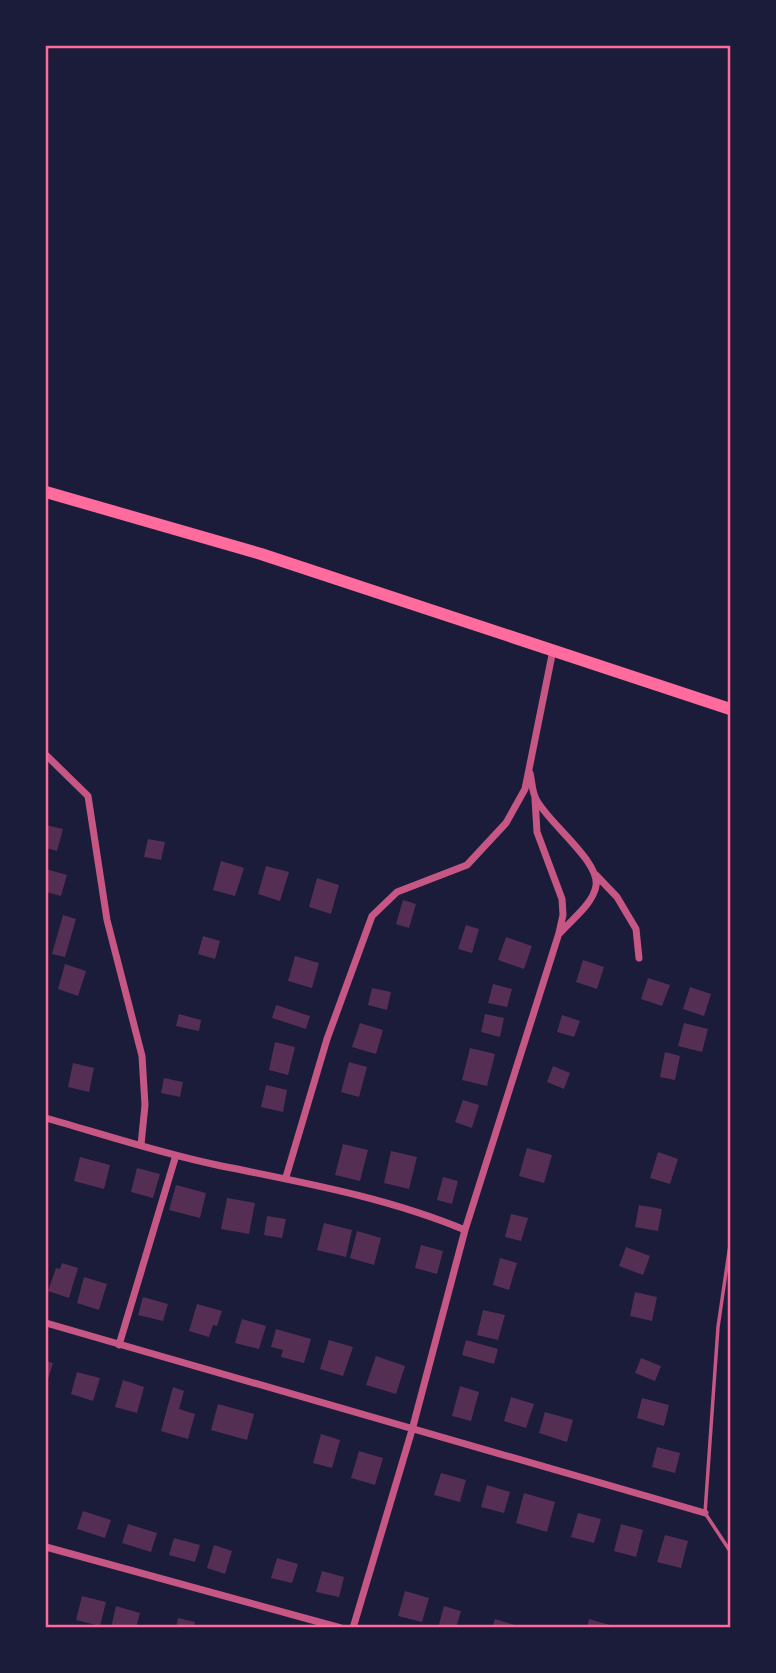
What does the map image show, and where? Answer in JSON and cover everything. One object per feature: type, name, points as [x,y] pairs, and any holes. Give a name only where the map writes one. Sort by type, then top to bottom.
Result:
[{"type":"main road","points":[[46,492],[261,554],[730,709]]},
{"type":"street","points":[[286,1177],[327,1039],[372,915],[397,892],[467,864],[506,823],[525,789],[553,650]]},
{"type":"street","points":[[46,755],[88,796],[107,920],[142,1056],[145,1105],[141,1145]]},
{"type":"street","points":[[353,1628],[412,1430],[466,1230],[563,915],[562,899],[537,832],[529,767]]},
{"type":"street","points":[[535,799],[617,897],[636,929],[639,958]]},
{"type":"street","points":[[559,933],[591,898],[596,886],[596,874]]},
{"type":"street","points":[[46,1118],[176,1155],[286,1177],[428,1214],[466,1230]]},
{"type":"street","points":[[118,1345],[176,1155]]},
{"type":"street","points":[[46,1323],[705,1513]]},
{"type":"street","points":[[46,1546],[341,1628]]},
{"type":"lane","points":[[730,1245],[718,1327],[705,1513],[730,1551]]},
{"type":"building","points":[[46,825],[63,829],[57,851],[46,848]]},
{"type":"building","points":[[148,839],[165,842],[161,860],[144,857]]},
{"type":"building","points":[[221,861],[244,868],[235,896],[213,890]]},
{"type":"building","points":[[266,866],[289,872],[280,901],[258,894]]},
{"type":"building","points":[[46,869],[67,875],[61,896],[46,892]]},
{"type":"building","points":[[317,878],[339,885],[331,914],[309,907]]},
{"type":"building","points":[[403,900],[416,904],[409,928],[396,924]]},
{"type":"building","points":[[63,915],[76,919],[65,957],[52,954]]},
{"type":"building","points":[[466,925],[479,929],[472,953],[458,949]]},
{"type":"building","points":[[203,936],[220,941],[215,959],[198,954]]},
{"type":"building","points":[[506,937],[532,946],[524,969],[498,960]]},
{"type":"building","points":[[295,956],[319,963],[312,988],[288,981]]},
{"type":"building","points":[[583,960],[604,967],[597,989],[576,982]]},
{"type":"building","points":[[65,964],[86,971],[78,996],[58,989]]},
{"type":"building","points":[[648,978],[670,985],[662,1006],[641,999]]},
{"type":"building","points":[[493,984],[512,989],[507,1007],[488,1003]]},
{"type":"building","points":[[690,987],[711,994],[704,1016],[683,1009]]},
{"type":"building","points":[[372,988],[391,992],[387,1010],[368,1005]]},
{"type":"building","points":[[276,1005],[310,1016],[306,1029],[272,1018]]},
{"type":"building","points":[[179,1014],[201,1020],[199,1031],[176,1026]]},
{"type":"building","points":[[485,1014],[504,1018],[500,1037],[481,1032]]},
{"type":"building","points":[[562,1015],[580,1021],[574,1037],[557,1032]]},
{"type":"building","points":[[360,1023],[383,1030],[376,1054],[352,1047]]},
{"type":"building","points":[[684,1023],[708,1029],[702,1052],[678,1046]]},
{"type":"building","points":[[275,1042],[295,1047],[288,1075],[269,1070]]},
{"type":"building","points":[[470,1048],[495,1054],[487,1086],[462,1080]]},
{"type":"building","points":[[665,1052],[680,1056],[675,1080],[660,1077]]},
{"type":"building","points":[[349,1062],[367,1067],[359,1097],[341,1092]]},
{"type":"building","points":[[73,1063],[94,1068],[89,1092],[68,1087]]},
{"type":"building","points":[[553,1066],[570,1073],[564,1089],[547,1082]]},
{"type":"building","points":[[164,1078],[183,1082],[180,1097],[161,1093]]},
{"type":"building","points":[[266,1085],[287,1090],[283,1112],[261,1107]]},
{"type":"building","points":[[463,1100],[479,1105],[472,1128],[455,1122]]},
{"type":"building","points":[[343,1144],[368,1150],[360,1181],[335,1175]]},
{"type":"building","points":[[527,1148],[552,1155],[544,1183],[519,1176]]},
{"type":"building","points":[[391,1151],[417,1157],[409,1189],[384,1183]]},
{"type":"building","points":[[658,1152],[678,1159],[670,1184],[650,1178]]},
{"type":"building","points":[[80,1157],[110,1165],[104,1189],[74,1181]]},
{"type":"building","points":[[137,1168],[160,1174],[153,1198],[131,1192]]},
{"type":"building","points":[[443,1177],[458,1181],[452,1204],[437,1200]]},
{"type":"building","points":[[176,1185],[206,1193],[200,1218],[169,1210]]},
{"type":"building","points":[[227,1198],[255,1203],[249,1234],[221,1229]]},
{"type":"building","points":[[639,1205],[662,1209],[658,1231],[635,1227]]},
{"type":"building","points":[[511,1214],[528,1218],[521,1241],[505,1237]]},
{"type":"building","points":[[267,1216],[286,1219],[282,1238],[264,1235]]},
{"type":"building","points":[[324,1223],[352,1230],[346,1257],[317,1250]]},
{"type":"building","points":[[357,1231],[381,1238],[374,1265],[350,1258]]},
{"type":"building","points":[[421,1245],[443,1251],[437,1274],[415,1268]]},
{"type":"building","points":[[626,1247],[650,1256],[643,1275],[619,1266]]},
{"type":"building","points":[[500,1258],[517,1263],[509,1290],[493,1285]]},
{"type":"building","points":[[62,1263],[78,1268],[69,1298],[48,1291],[56,1268],[60,1269]]},
{"type":"building","points":[[84,1277],[107,1284],[99,1310],[77,1303]]},
{"type":"building","points":[[635,1292],[657,1297],[652,1321],[630,1316]]},
{"type":"building","points":[[143,1297],[168,1304],[163,1321],[138,1315]]},
{"type":"building","points":[[197,1304],[222,1311],[217,1326],[213,1325],[209,1337],[189,1331]]},
{"type":"building","points":[[483,1310],[505,1315],[498,1340],[477,1335]]},
{"type":"building","points":[[242,1319],[266,1326],[259,1349],[235,1343]]},
{"type":"building","points":[[276,1329],[311,1339],[304,1363],[281,1357],[283,1350],[271,1347]]},
{"type":"building","points":[[329,1340],[353,1347],[343,1376],[320,1369]]},
{"type":"building","points":[[466,1340],[498,1349],[494,1364],[462,1355]]},
{"type":"building","points":[[376,1356],[405,1366],[396,1394],[366,1385]]},
{"type":"building","points":[[641,1358],[661,1366],[655,1381],[635,1373]]},
{"type":"building","points":[[46,1361],[53,1363],[46,1386]]},
{"type":"building","points":[[77,1372],[100,1378],[93,1401],[71,1394]]},
{"type":"building","points":[[123,1380],[144,1387],[137,1413],[115,1407]]},
{"type":"building","points":[[460,1386],[479,1392],[471,1421],[452,1416]]},
{"type":"building","points":[[173,1387],[184,1391],[179,1409],[195,1414],[188,1439],[161,1431]]},
{"type":"building","points":[[511,1397],[534,1404],[526,1428],[504,1421]]},
{"type":"building","points":[[642,1398],[669,1405],[664,1426],[637,1418]]},
{"type":"building","points":[[218,1404],[254,1414],[247,1440],[211,1430]]},
{"type":"building","points":[[545,1412],[573,1420],[567,1442],[539,1433]]},
{"type":"building","points":[[321,1434],[340,1440],[332,1468],[313,1463]]},
{"type":"building","points":[[657,1447],[680,1453],[675,1473],[652,1467]]},
{"type":"building","points":[[359,1451],[383,1458],[375,1485],[351,1478]]},
{"type":"building","points":[[441,1473],[466,1480],[460,1502],[434,1495]]},
{"type":"building","points":[[487,1485],[510,1492],[504,1513],[481,1507]]},
{"type":"building","points":[[524,1493],[555,1502],[547,1532],[516,1523]]},
{"type":"building","points":[[83,1511],[111,1520],[105,1538],[77,1529]]},
{"type":"building","points":[[578,1513],[601,1519],[594,1543],[571,1537]]},
{"type":"building","points":[[128,1524],[157,1533],[151,1552],[122,1543]]},
{"type":"building","points":[[621,1524],[643,1530],[636,1557],[614,1551]]},
{"type":"building","points":[[665,1535],[688,1541],[681,1568],[657,1562]]},
{"type":"building","points":[[174,1538],[200,1545],[195,1562],[169,1555]]},
{"type":"building","points":[[214,1545],[232,1551],[225,1574],[207,1568]]},
{"type":"building","points":[[277,1558],[298,1564],[292,1583],[271,1578]]},
{"type":"building","points":[[322,1571],[344,1577],[339,1597],[316,1592]]},
{"type":"building","points":[[405,1591],[429,1598],[422,1622],[398,1616]]},
{"type":"building","points":[[82,1596],[106,1602],[100,1626],[76,1620]]},
{"type":"building","points":[[116,1606],[140,1613],[136,1628],[111,1628]]},
{"type":"building","points":[[444,1606],[461,1611],[456,1628],[438,1628]]},
{"type":"building","points":[[178,1618],[195,1622],[194,1628],[176,1628]]},
{"type":"building","points":[[495,1619],[515,1625],[515,1628],[492,1628]]},
{"type":"building","points":[[589,1619],[617,1627],[617,1628],[587,1628]]}]
